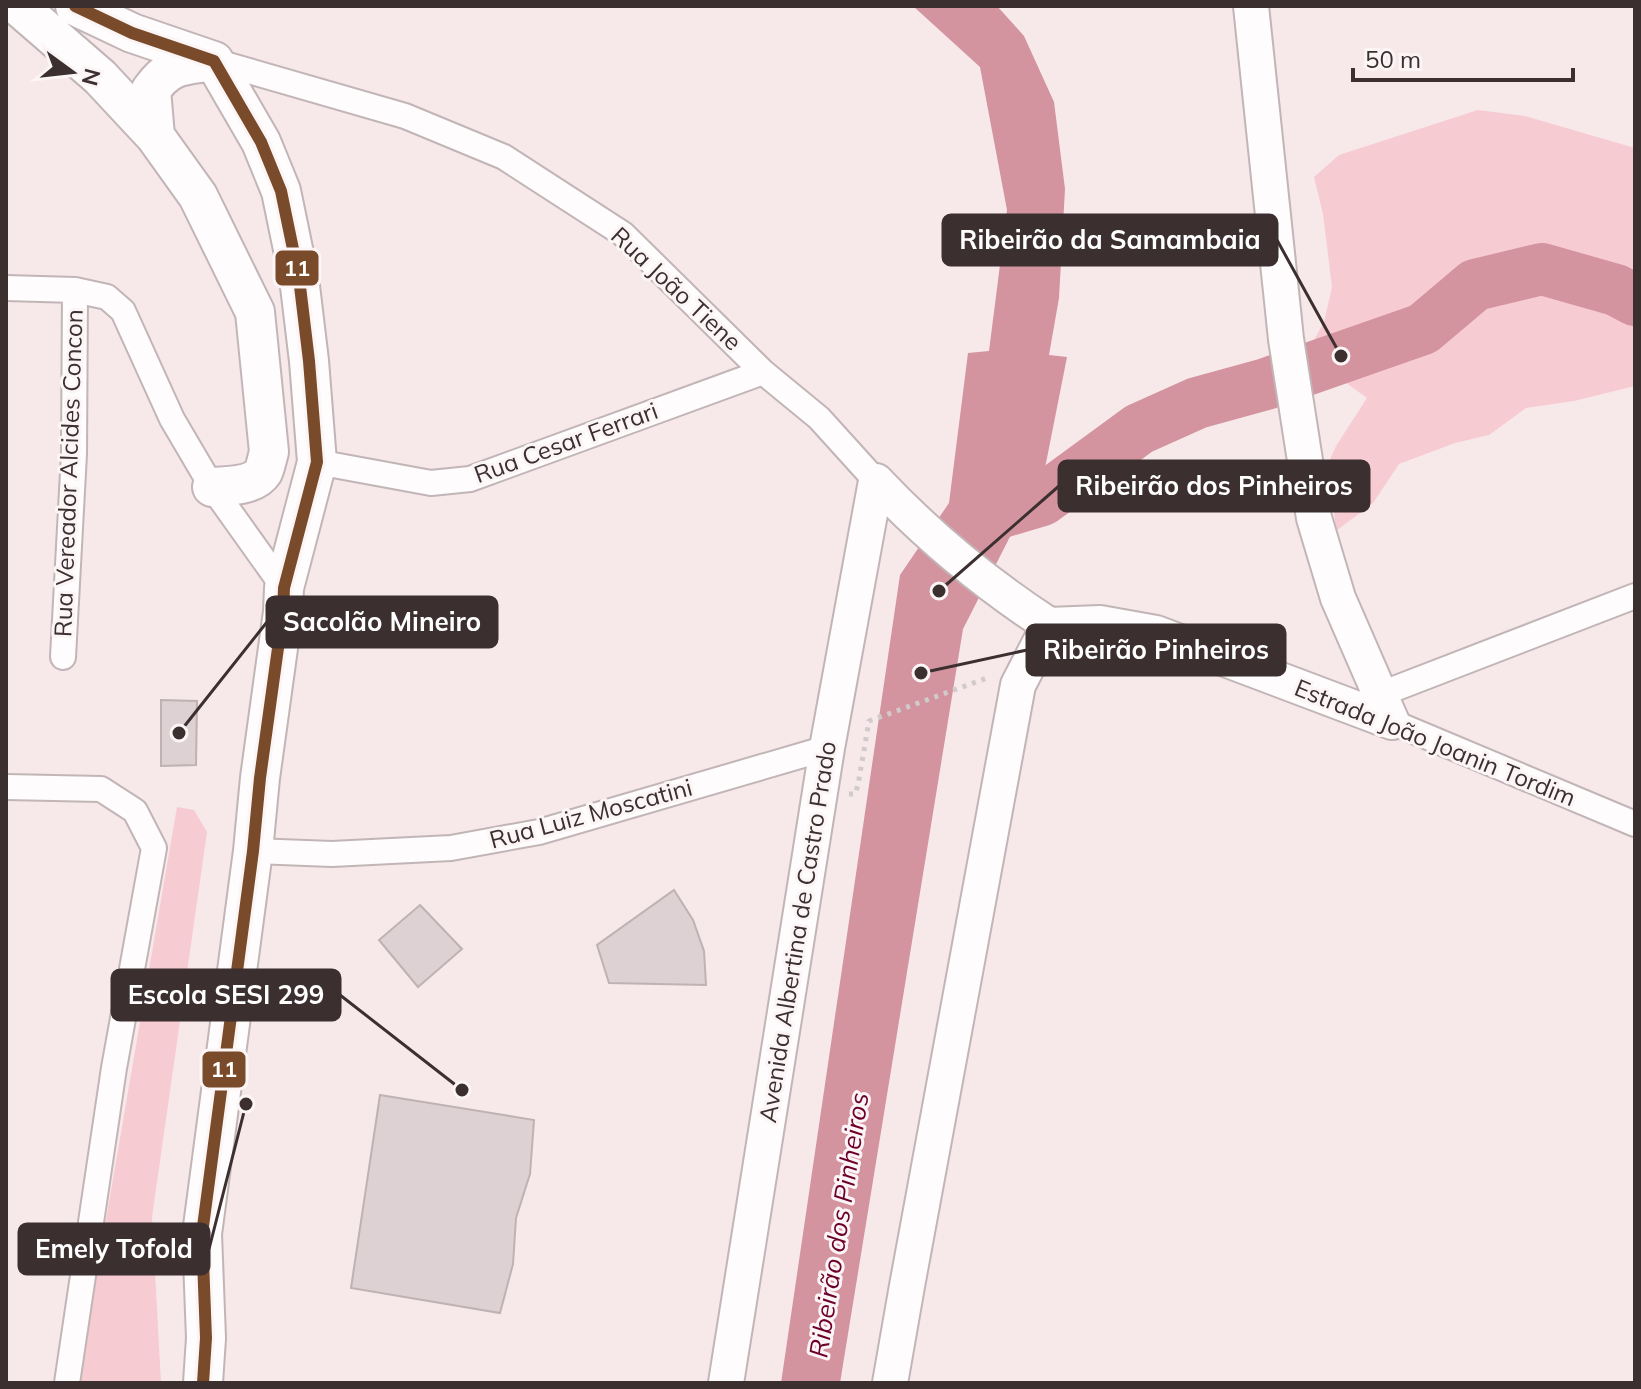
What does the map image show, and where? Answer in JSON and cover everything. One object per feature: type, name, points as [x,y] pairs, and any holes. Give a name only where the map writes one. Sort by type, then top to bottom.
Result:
[{"type":"main road","points":[[18,6],[100,77],[155,136],[198,196],[255,312],[276,391],[300,457]]},
{"type":"main road","points":[[75,6],[132,33],[214,61],[261,142],[281,191],[299,278],[309,361],[283,612],[202,1234],[206,1338],[203,1383]]},
{"type":"main road","points":[[1251,6],[1286,339],[1314,518],[1338,598],[1387,708]]},
{"type":"main road","points":[[155,136],[151,90],[161,76],[171,69],[214,61]]},
{"type":"main road","points":[[212,487],[252,481],[262,474],[267,462],[269,452],[255,312]]},
{"type":"main road","name":"Rua João Tiene","points":[[876,481],[908,515],[970,568],[1037,618]]},
{"type":"main road","name":"Avenida Albertina de Castro Prado","points":[[726,1383],[827,748],[876,481]]},
{"type":"main road","points":[[890,1383],[1018,685],[1037,618]]},
{"type":"main road","name":"Estrada João Joanin Tordim","points":[[1037,618],[1100,623],[1156,633],[1387,708]]},
{"type":"main road","points":[[206,1338],[216,1383]]},
{"type":"street","name":"Rua João Tiene","points":[[214,61],[405,116],[504,157],[623,234],[763,372],[819,418],[876,481]]},
{"type":"street","points":[[6,288],[75,290],[107,297],[123,311],[172,419],[212,487],[284,588]]},
{"type":"street","name":"Rua Vereador Alcides Concon","points":[[63,657],[74,454],[75,290]]},
{"type":"street","name":"Rua Cesar Ferrari","points":[[300,457],[431,483],[470,479],[763,372]]},
{"type":"street","points":[[1387,708],[1635,596]]},
{"type":"street","name":"Estrada João Joanin Tordim","points":[[1387,708],[1635,824]]},
{"type":"street","name":"Rua Luiz Moscatini","points":[[253,851],[332,854],[451,848],[539,832],[827,748]]},
{"type":"street","points":[[6,787],[101,789],[135,811],[154,848],[114,1068],[67,1383]]},
{"type":"path","points":[[869,721],[987,679],[996,668]]},
{"type":"shaded area","points":[[1478,110],[1525,116],[1635,148],[1635,386],[1574,401],[1526,408],[1489,435],[1455,443],[1399,464],[1373,503],[1336,531],[1329,462],[1367,398],[1345,382],[1298,369],[1324,322],[1332,287],[1323,214],[1314,177],[1339,155]]},
{"type":"shaded area","points":[[177,807],[194,810],[207,832],[152,1217],[161,1383],[80,1383],[92,1301]]},
{"type":"water","points":[[913,6],[997,6],[1024,36],[1054,102],[1065,189],[1059,298],[1049,355],[1067,357],[1045,468],[963,629],[840,1383],[781,1383],[900,575],[949,503],[968,353],[989,351],[1007,210],[980,67]]},
{"type":"building","points":[[161,700],[197,701],[196,765],[161,766]]},
{"type":"building","points":[[674,890],[693,920],[704,951],[706,985],[609,983],[597,945]]},
{"type":"building","points":[[420,905],[462,949],[418,987],[379,940]]},
{"type":"building","points":[[380,1095],[534,1120],[530,1174],[516,1218],[513,1264],[500,1313],[351,1288]]},
{"type":"waterway","points":[[992,515],[1042,500],[1139,429],[1197,403],[1266,384],[1423,329],[1475,285],[1542,269],[1616,290],[1635,300]]},
{"type":"transit line","name":"11","points":[[75,6],[132,33],[214,61],[261,142],[281,191],[299,278],[309,361],[317,462],[284,588],[202,1234],[206,1338],[203,1383]]},
{"type":"place","name":"Ribeirão da Samambaia","points":[[1341,356]]},
{"type":"place","name":"Ribeirão dos Pinheiros","points":[[939,591]]},
{"type":"place","name":"Ribeirão Pinheiros","points":[[921,673]]},
{"type":"place","name":"Sacolão Mineiro","points":[[179,733]]},
{"type":"place","name":"Escola SESI 299","points":[[462,1090]]},
{"type":"place","name":"Emely Tofold","points":[[246,1104]]}]
